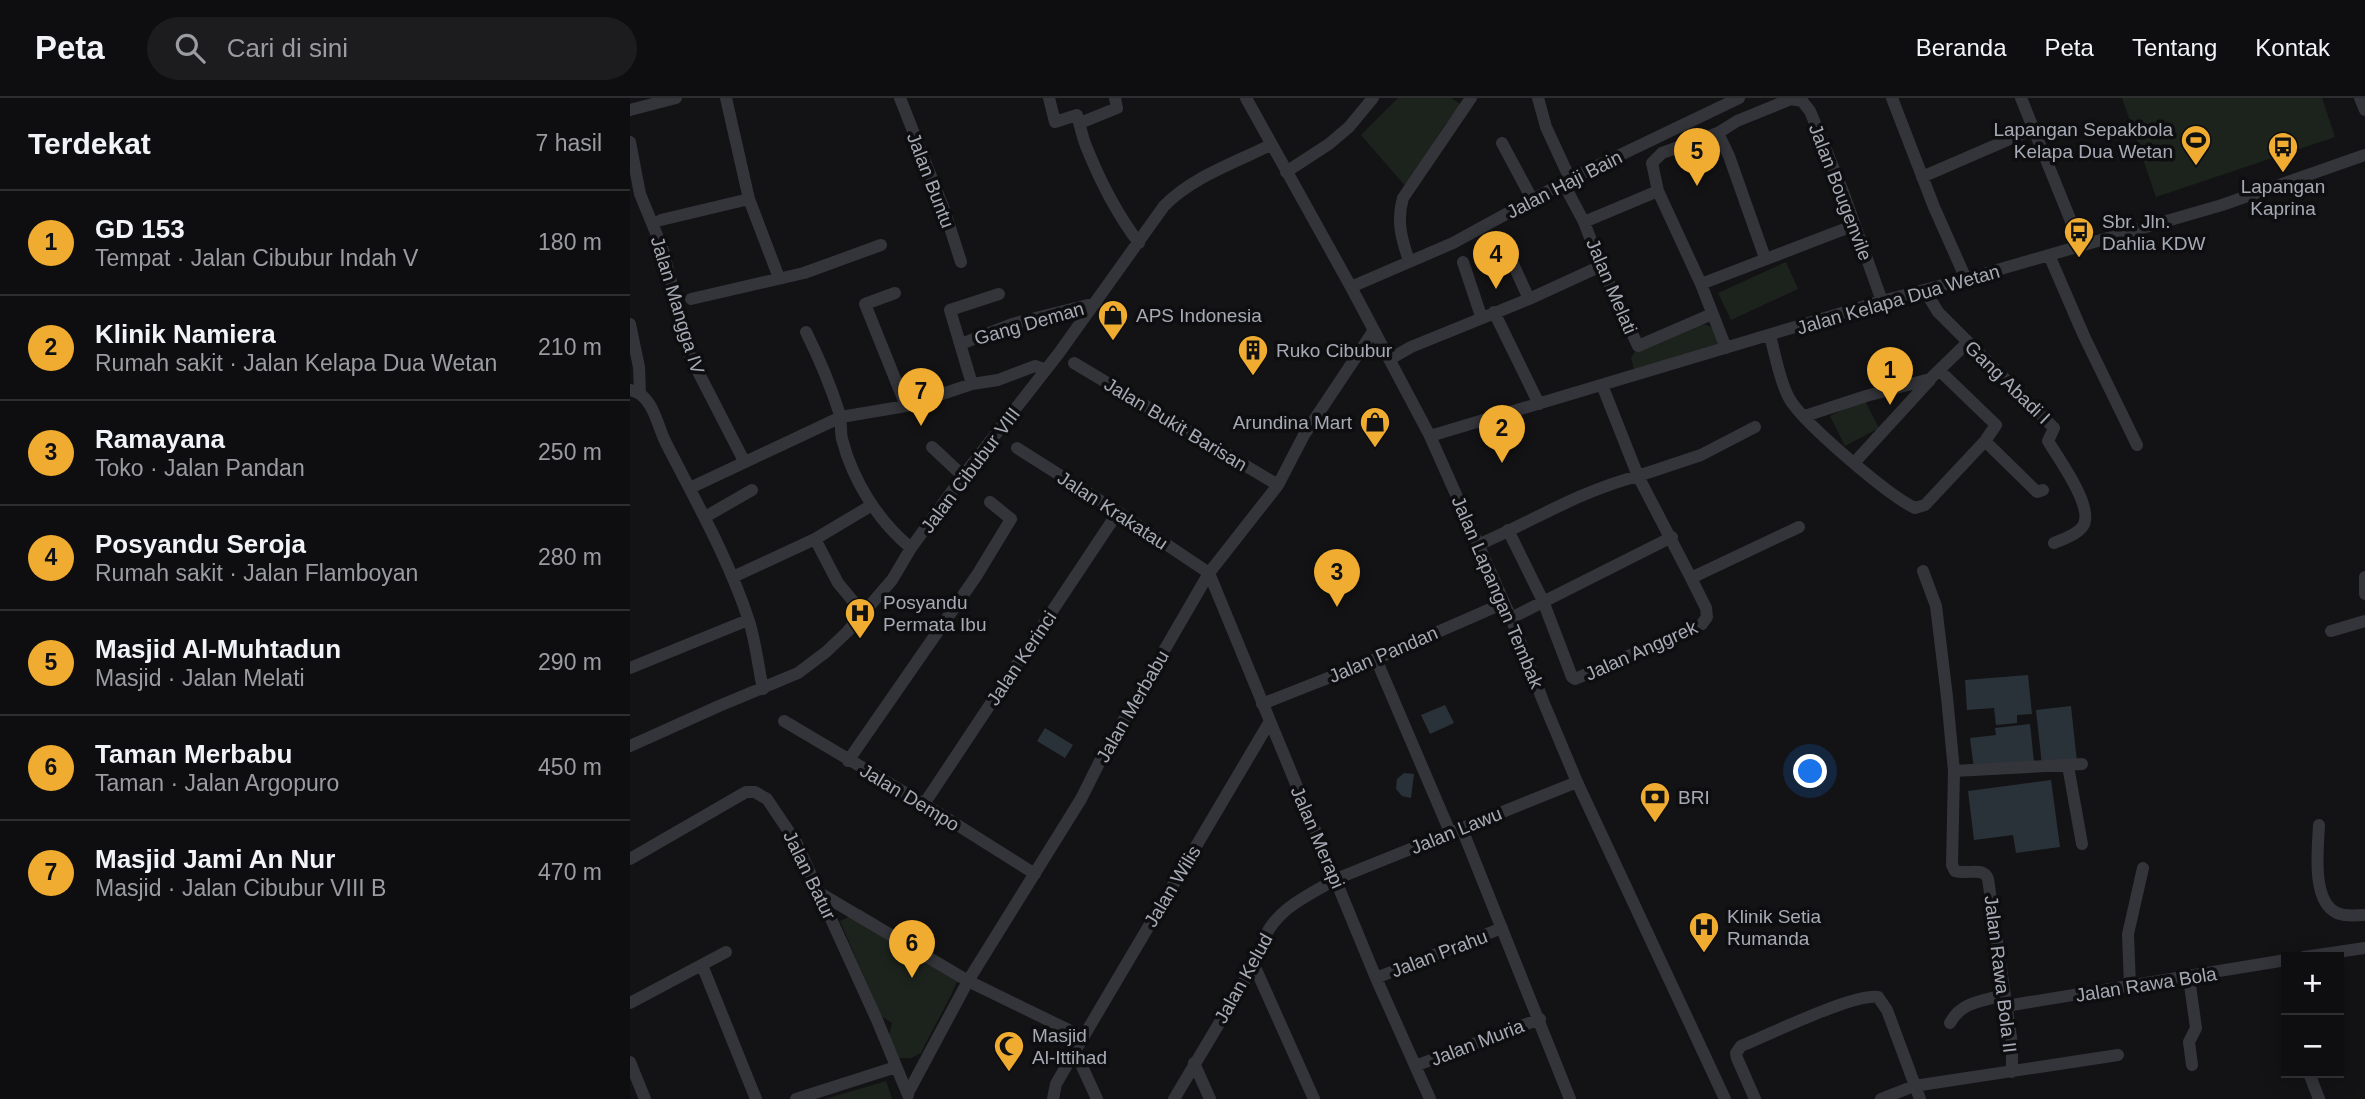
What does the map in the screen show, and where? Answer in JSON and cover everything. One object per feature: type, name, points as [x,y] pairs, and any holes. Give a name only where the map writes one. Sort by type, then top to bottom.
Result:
[{"type":"street","points":[[630,110],[674,98]]},
{"type":"street","points":[[726,98],[749,199],[779,278]]},
{"type":"street","name":"Jalan Buntu","points":[[900,98],[945,212],[961,262]]},
{"type":"street","points":[[1049,98],[1055,122],[1077,115],[1085,144],[1109,198],[1139,243]]},
{"type":"street","name":"Jalan Lapangan Tembak","points":[[1246,98],[1430,436],[1480,544],[1577,782],[1725,1099]]},
{"type":"street","points":[[1286,172],[1329,144],[1349,127],[1373,98]]},
{"type":"street","name":"Jalan Melati","points":[[1539,98],[1546,127],[1601,266],[1638,346],[1712,314]]},
{"type":"street","name":"Jalan Haji Bain","points":[[1351,288],[1453,243],[1532,199],[1569,185],[1739,98]]},
{"type":"street","points":[[1892,98],[1922,177],[1966,279]]},
{"type":"street","points":[[2021,98],[2081,246]]},
{"type":"street","points":[[2360,98],[2365,110]]},
{"type":"street","points":[[1409,261],[1399,225],[1403,198],[1466,99]]},
{"type":"street","name":"Jalan Bougenvile","points":[[1718,133],[1737,121],[1791,99],[1802,101],[1810,111],[1882,301]]},
{"type":"street","points":[[1080,123],[1116,103]]},
{"type":"street","points":[[1922,177],[2032,129]]},
{"type":"street","points":[[1726,348],[1658,191],[1652,163],[1658,156],[1718,133],[1730,156],[1765,258]]},
{"type":"street","name":"Jalan Mangga IV","points":[[630,142],[640,194],[663,250],[690,356],[744,461]]},
{"type":"street","points":[[1502,143],[1532,199]]},
{"type":"street","name":"Jalan Cibubur VIII","points":[[630,746],[707,710],[798,673],[826,652],[892,580],[911,548],[963,476],[1096,303],[1164,206],[1177,193],[1270,145]]},
{"type":"street","name":"Jalan Kelapa Dua Wetan","points":[[1430,436],[1882,301],[2222,205],[2365,156]]},
{"type":"street","points":[[1584,222],[1658,191]]},
{"type":"street","points":[[661,220],[749,199]]},
{"type":"street","points":[[1701,285],[1855,225]]},
{"type":"street","points":[[1504,244],[1529,299]]},
{"type":"street","points":[[691,299],[804,273],[881,245]]},
{"type":"street","points":[[2049,255],[2084,336],[2137,445]]},
{"type":"street","points":[[1463,262],[1488,314],[1539,404]]},
{"type":"street","points":[[1390,359],[1410,347],[1529,299],[1601,266]]},
{"type":"street","name":"Gang Abadi I","points":[[1927,289],[1927,295],[1938,312],[2054,428],[2048,440],[2084,505],[2086,517],[2080,530],[2054,543]]},
{"type":"street","points":[[895,293],[865,304],[906,406]]},
{"type":"street","points":[[972,384],[950,310],[999,294]]},
{"type":"street","name":"Gang Deman","points":[[961,344],[1012,324],[1096,303]]},
{"type":"street","points":[[630,324],[639,367],[635,392],[652,411],[733,576],[748,620],[764,688]]},
{"type":"street","name":"Jalan Merbabu","points":[[909,1096],[968,981],[1081,799],[1100,761],[1209,573],[1278,485],[1304,435],[1374,330]]},
{"type":"street","points":[[806,332],[825,372],[841,417],[841,436],[862,487],[893,532],[911,548]]},
{"type":"street","points":[[1770,336],[1779,373],[1789,397],[1805,416],[1854,463],[1912,507],[1918,508],[1925,505],[1995,429],[1994,422],[1935,375]]},
{"type":"street","points":[[1854,463],[1967,343]]},
{"type":"street","name":"Jalan Bukit Barisan","points":[[1074,363],[1278,485]]},
{"type":"street","points":[[690,488],[841,417],[906,406],[972,384],[998,380],[1035,366],[1046,370]]},
{"type":"street","points":[[1805,416],[1935,375]]},
{"type":"street","name":"Jalan Anggrek","points":[[1543,601],[1575,679],[1702,624],[1707,617],[1706,608],[1672,537],[1638,476],[1602,384]]},
{"type":"street","points":[[1480,544],[1543,512],[1606,485],[1701,456],[1755,427]]},
{"type":"street","points":[[1985,441],[2037,492],[2043,490]]},
{"type":"street","points":[[933,447],[963,476]]},
{"type":"street","name":"Jalan Krakatau","points":[[1017,448],[1209,573]]},
{"type":"street","points":[[705,517],[752,490]]},
{"type":"street","points":[[848,761],[970,585],[1011,519],[990,502]]},
{"type":"street","points":[[733,576],[815,539],[872,505]]},
{"type":"street","name":"Jalan Kerinci","points":[[924,804],[1118,512]]},
{"type":"street","points":[[1691,578],[1799,527]]},
{"type":"street","points":[[1508,530],[1543,601]]},
{"type":"street","points":[[1511,618],[1672,537]]},
{"type":"street","points":[[815,539],[838,583],[863,613]]},
{"type":"street","points":[[1923,571],[1936,606],[1954,771],[2082,764]]},
{"type":"street","name":"Jalan Merapi","points":[[1209,573],[1376,978],[1430,1099]]},
{"type":"street","points":[[2365,577],[2365,594]]},
{"type":"street","name":"Jalan Pandan","points":[[1262,704],[1376,659],[1504,603]]},
{"type":"street","points":[[630,668],[748,620]]},
{"type":"street","points":[[2331,631],[2365,621]]},
{"type":"street","points":[[1376,659],[1502,929],[1570,1099]]},
{"type":"street","name":"Jalan Dempo","points":[[784,721],[1035,874]]},
{"type":"street","name":"Jalan Wilis","points":[[1053,1099],[1056,1084],[1074,1051],[1269,721]]},
{"type":"street","points":[[2068,766],[2082,844]]},
{"type":"street","name":"Jalan Rawa Bola II","points":[[1954,771],[1952,865],[1955,871],[1982,871],[1988,879],[2012,1044],[2012,1072]]},
{"type":"street","name":"Jalan Lawu","points":[[1336,879],[1577,782]]},
{"type":"street","name":"Jalan Batur","points":[[630,859],[751,791],[761,794],[772,804],[796,842],[909,1096]]},
{"type":"street","points":[[2319,825],[2317,863],[2324,900],[2335,912],[2343,915],[2365,915]]},
{"type":"street","points":[[2130,987],[2128,934],[2143,868]]},
{"type":"street","name":"Jalan Kelud","points":[[1174,1099],[1254,965],[1273,923],[1303,897],[1336,879]]},
{"type":"street","points":[[818,892],[968,981],[1083,1037]]},
{"type":"street","name":"Jalan Prahu","points":[[1376,978],[1502,929]]},
{"type":"street","points":[[2334,952],[2365,947]]},
{"type":"street","points":[[630,1003],[726,953]]},
{"type":"street","name":"Jalan Rawa Bola","points":[[1951,1023],[1955,1013],[1963,1007],[2130,987],[2281,961]]},
{"type":"street","points":[[702,965],[756,1099]]},
{"type":"street","points":[[1254,965],[1314,1099]]},
{"type":"street","points":[[2189,978],[2196,1028],[2189,1042],[2192,1065]]},
{"type":"street","points":[[1755,1099],[1737,1058],[1738,1049],[1849,1001],[1871,996],[1878,997],[1887,1010],[1920,1099]]},
{"type":"street","name":"Jalan Muria","points":[[1415,1066],[1539,1019]]},
{"type":"street","points":[[1074,1051],[1097,1099]]},
{"type":"street","points":[[1881,1099],[1914,1086],[2118,1055]]},
{"type":"street","points":[[630,1062],[645,1099]]},
{"type":"street","points":[[1194,1063],[1210,1099]]},
{"type":"street","points":[[796,1099],[897,1067]]},
{"type":"street","points":[[2311,1078],[2319,1099]]},
{"type":"shaded area","points":[[1398,98],[1451,98],[1462,105],[1444,126],[1406,187],[1361,135]]},
{"type":"shaded area","name":"Lapangan Sepakbola Kelapa Dua Wetan","points":[[2122,98],[2322,98],[2335,137],[2156,197]]},
{"type":"shaded area","points":[[1786,262],[1798,289],[1731,320],[1718,293]]},
{"type":"shaded area","points":[[1699,324],[1716,330],[1722,345],[1634,370],[1631,358],[1637,348],[1661,341]]},
{"type":"shaded area","points":[[1864,399],[1879,428],[1845,446],[1830,416]]},
{"type":"shaded area","points":[[2028,675],[2032,714],[2017,715],[2017,723],[1996,725],[1994,708],[1967,710],[1965,680]]},
{"type":"shaded area","points":[[1445,705],[1454,723],[1430,734],[1421,715]]},
{"type":"shaded area","points":[[2071,706],[2077,762],[2042,765],[2036,710]]},
{"type":"shaded area","points":[[2030,724],[2034,762],[1974,769],[1970,738],[1996,735],[1995,728]]},
{"type":"shaded area","points":[[1045,728],[1073,745],[1065,758],[1037,741]]},
{"type":"shaded area","points":[[1404,773],[1414,774],[1411,798],[1402,796],[1396,789],[1397,779]]},
{"type":"shaded area","points":[[2051,780],[2060,847],[2016,853],[2013,835],[1974,840],[1968,791]]},
{"type":"shaded area","points":[[860,909],[961,971],[921,1053],[911,1058],[899,1058],[889,1036],[892,1023],[881,1016],[840,921],[858,913]]},
{"type":"shaded area","points":[[886,1081],[892,1099],[825,1099]]},
{"type":"place","name":"Lapangan Sepakbola Kelapa Dua Wetan","points":[[2196,167]]},
{"type":"place","name":"Lapangan Kaprina","points":[[2283,174]]},
{"type":"place","name":"Masjid Al-Muhtadun","points":[[1697,186]]},
{"type":"place","name":"Sbr. Jln. Dahlia KDW","points":[[2079,259]]},
{"type":"place","name":"Posyandu Seroja","points":[[1496,289]]},
{"type":"place","name":"APS Indonesia","points":[[1113,342]]},
{"type":"place","name":"Ruko Cibubur","points":[[1253,377]]},
{"type":"place","name":"GD 153","points":[[1890,405]]},
{"type":"place","name":"Masjid Jami An Nur","points":[[921,426]]},
{"type":"place","name":"Arundina Mart","points":[[1375,449]]},
{"type":"place","name":"Klinik Namiera","points":[[1502,463]]},
{"type":"place","name":"Ramayana","points":[[1337,607]]},
{"type":"place","name":"Posyandu Permata Ibu","points":[[860,640]]},
{"type":"place","name":"BRI","points":[[1655,824]]},
{"type":"place","name":"Klinik Setia Rumanda","points":[[1704,954]]},
{"type":"place","name":"Taman Merbabu","points":[[912,978]]},
{"type":"place","name":"Masjid Al-Ittihad","points":[[1009,1073]]}]
